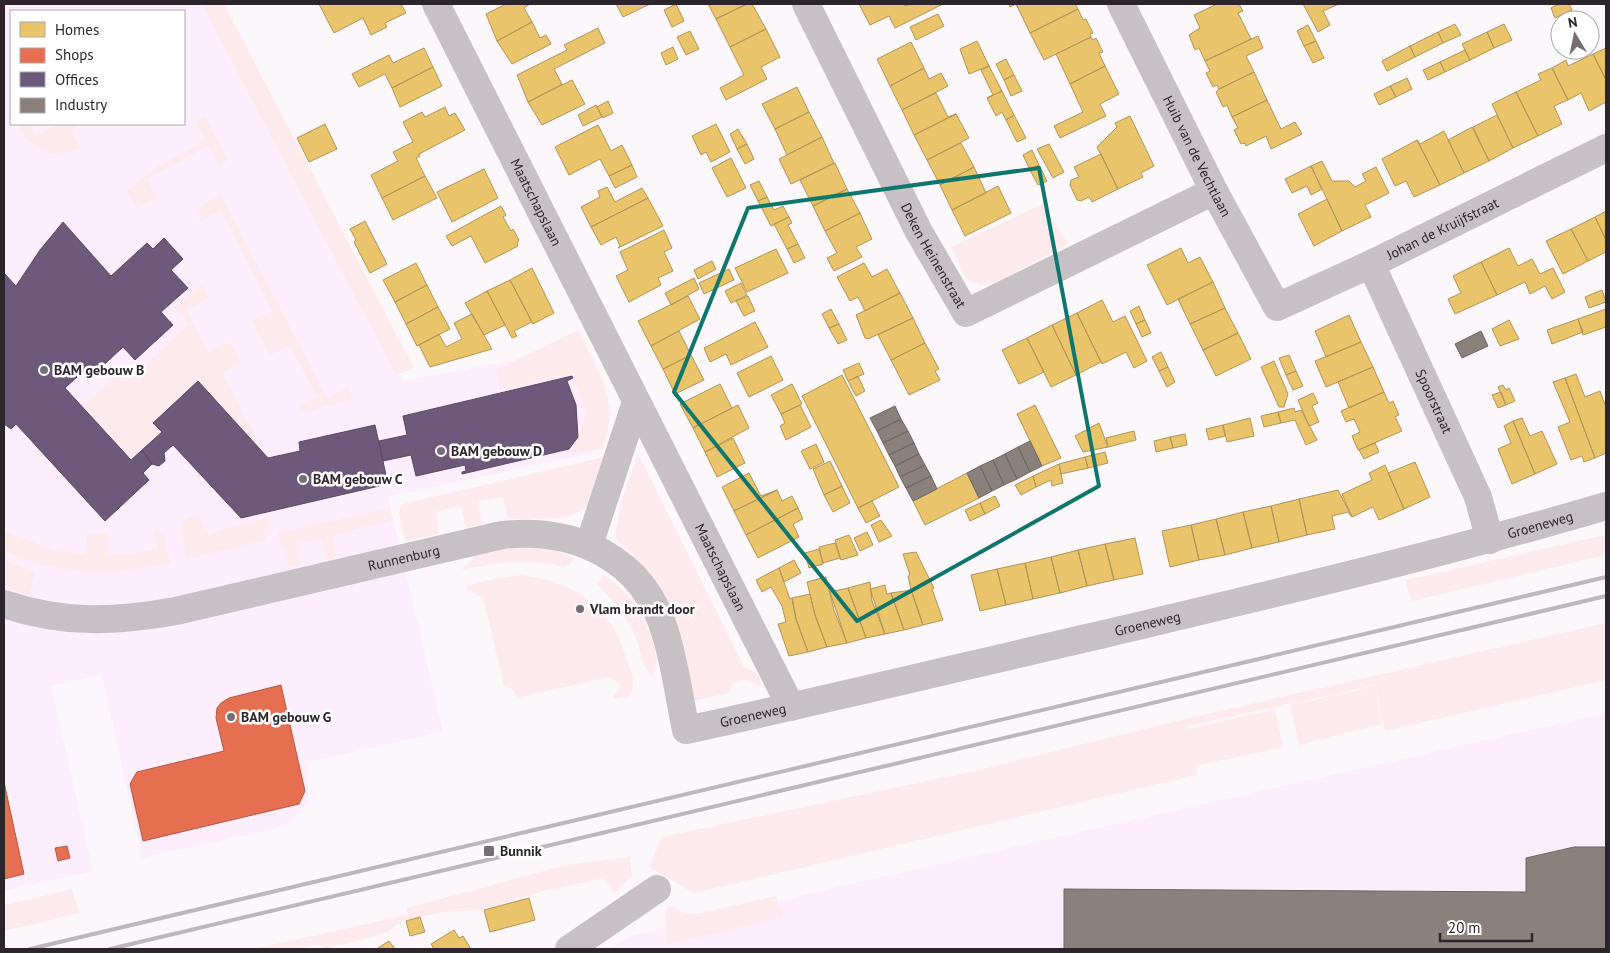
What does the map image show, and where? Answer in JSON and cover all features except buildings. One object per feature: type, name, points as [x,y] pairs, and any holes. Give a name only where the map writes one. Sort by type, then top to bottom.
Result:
[{"type":"street","name":"Maatschapslaan","points":[[436,4],[791,708]]},
{"type":"street","name":"Deken Heinenstraat","points":[[806,4],[919,232],[966,313],[1214,191]]},
{"type":"street","name":"Huib van de Vechtlaan","points":[[1125,5],[1214,191],[1277,307]]},
{"type":"street","name":"Johan de Kruijfstraat","points":[[1277,307],[1371,264],[1606,148]]},
{"type":"street","name":"Spoorstraat","points":[[1371,264],[1478,496],[1490,540]]},
{"type":"street","points":[[589,545],[636,402]]},
{"type":"street","name":"Groeneweg","points":[[686,730],[791,708],[1490,540],[1606,506]]},
{"type":"street","name":"Runnenburg","points":[[4,604],[28,612],[62,619],[97,620],[140,617],[502,535],[525,532],[546,534],[589,545],[619,562],[646,593],[665,632],[686,730]]},
{"type":"street","points":[[569,949],[658,889]]},
{"type":"highlighted area","points":[[1039,168],[1099,486],[857,621],[674,392],[748,208]]},
{"type":"shaded area","points":[[4,4],[206,4],[403,381],[575,349],[613,413],[592,453],[388,497],[443,732],[307,762],[309,803],[292,817],[286,826],[142,858],[102,674],[51,686],[93,871],[4,891]]},
{"type":"shaded area","points":[[202,4],[224,4],[414,368],[396,375]]},
{"type":"shaded area","points":[[205,117],[228,160],[218,165],[208,146],[147,179],[157,198],[136,208],[126,192],[154,169],[205,140],[195,122]]},
{"type":"shaded area","points":[[20,125],[30,125],[36,136],[58,125],[80,125],[71,130],[81,147],[61,153],[47,153],[34,145],[20,131]]},
{"type":"shaded area","points":[[221,195],[327,398],[348,388],[353,399],[305,412],[297,407],[317,397],[290,345],[270,355],[252,321],[272,311],[221,211],[200,221],[198,216],[199,211],[204,205]]},
{"type":"shaded area","points":[[1043,204],[1068,244],[996,282],[981,285],[966,279],[951,247]]},
{"type":"shaded area","points":[[202,284],[209,298],[187,310],[208,352],[230,342],[241,363],[223,373],[260,445],[258,447],[198,382],[154,422],[162,432],[131,460],[82,408],[126,366],[135,375],[189,324],[174,308]]},
{"type":"shaded area","points":[[578,330],[605,387],[609,416],[603,449],[571,454],[587,413],[572,374],[500,390],[496,370]]},
{"type":"shaded area","points":[[638,454],[744,667],[760,678],[761,685],[758,687],[747,680],[734,682],[729,693],[692,701],[683,646],[670,605],[653,578],[615,538],[621,503]]},
{"type":"shaded area","points":[[609,456],[594,496],[587,506],[579,512],[556,518],[508,519],[503,497],[478,501],[482,524],[466,527],[461,506],[459,506],[436,512],[439,534],[405,541],[399,512],[402,504]]},
{"type":"shaded area","points":[[389,508],[392,520],[334,535],[332,537],[337,557],[327,560],[321,538],[297,543],[300,566],[289,567],[285,548],[281,546],[278,533]]},
{"type":"shaded area","points":[[199,514],[208,536],[230,527],[267,518],[268,528],[263,528],[266,540],[187,559],[181,526],[183,520]]},
{"type":"shaded area","points":[[158,529],[164,533],[170,563],[127,570],[106,572],[65,569],[45,565],[4,551],[4,531],[54,550],[85,554],[87,534],[89,533],[107,534],[109,556],[158,550],[154,532]]},
{"type":"shaded area","points":[[1606,535],[1606,555],[1412,601],[1405,580]]},
{"type":"shaded area","points":[[533,546],[551,549],[574,558],[571,563],[564,567],[525,561],[462,570],[475,556],[482,552]]},
{"type":"shaded area","points":[[4,560],[35,573],[29,596],[4,585]]},
{"type":"shaded area","points":[[522,575],[543,579],[577,592],[602,613],[621,644],[631,672],[633,689],[629,696],[613,698],[621,684],[609,677],[516,698],[514,690],[504,685],[483,598],[465,586],[497,578]]},
{"type":"shaded area","points":[[604,575],[619,586],[628,596],[636,606],[646,625],[651,636],[656,658],[652,676],[646,667],[635,635],[623,614],[597,584]]},
{"type":"shaded area","points":[[1606,623],[1606,680],[1385,731],[1375,685],[1187,726],[1188,729],[1275,709],[1283,747],[1196,766],[1197,775],[694,893],[649,867],[662,837],[974,771],[1185,719]]},
{"type":"shaded area","points":[[1375,686],[1382,724],[1299,745],[1290,705]]},
{"type":"shaded area","points":[[1606,713],[1606,949],[610,949],[628,937],[837,887]]},
{"type":"shaded area","points":[[630,857],[632,876],[614,893],[605,878],[544,891],[480,910],[443,912],[402,921],[388,932],[327,949],[318,945],[293,949],[253,949],[408,915],[407,908],[566,865]]},
{"type":"shaded area","points":[[72,889],[79,913],[4,931],[4,905]]},
{"type":"shaded area","points":[[776,896],[783,917],[667,945],[665,910],[671,906],[684,914],[697,914]]},
{"type":"railway","points":[[30,949],[1606,577]]},
{"type":"railway","points":[[110,949],[1606,596]]},
{"type":"place","name":"BAM gebouw B","points":[[44,370]]},
{"type":"place","name":"BAM gebouw D","points":[[441,451]]},
{"type":"place","name":"BAM gebouw C","points":[[303,479]]},
{"type":"place","name":"Vlam brandt door","points":[[580,609]]},
{"type":"place","name":"BAM gebouw G","points":[[231,717]]},
{"type":"place","name":"Bunnik","points":[[489,851]]}]
